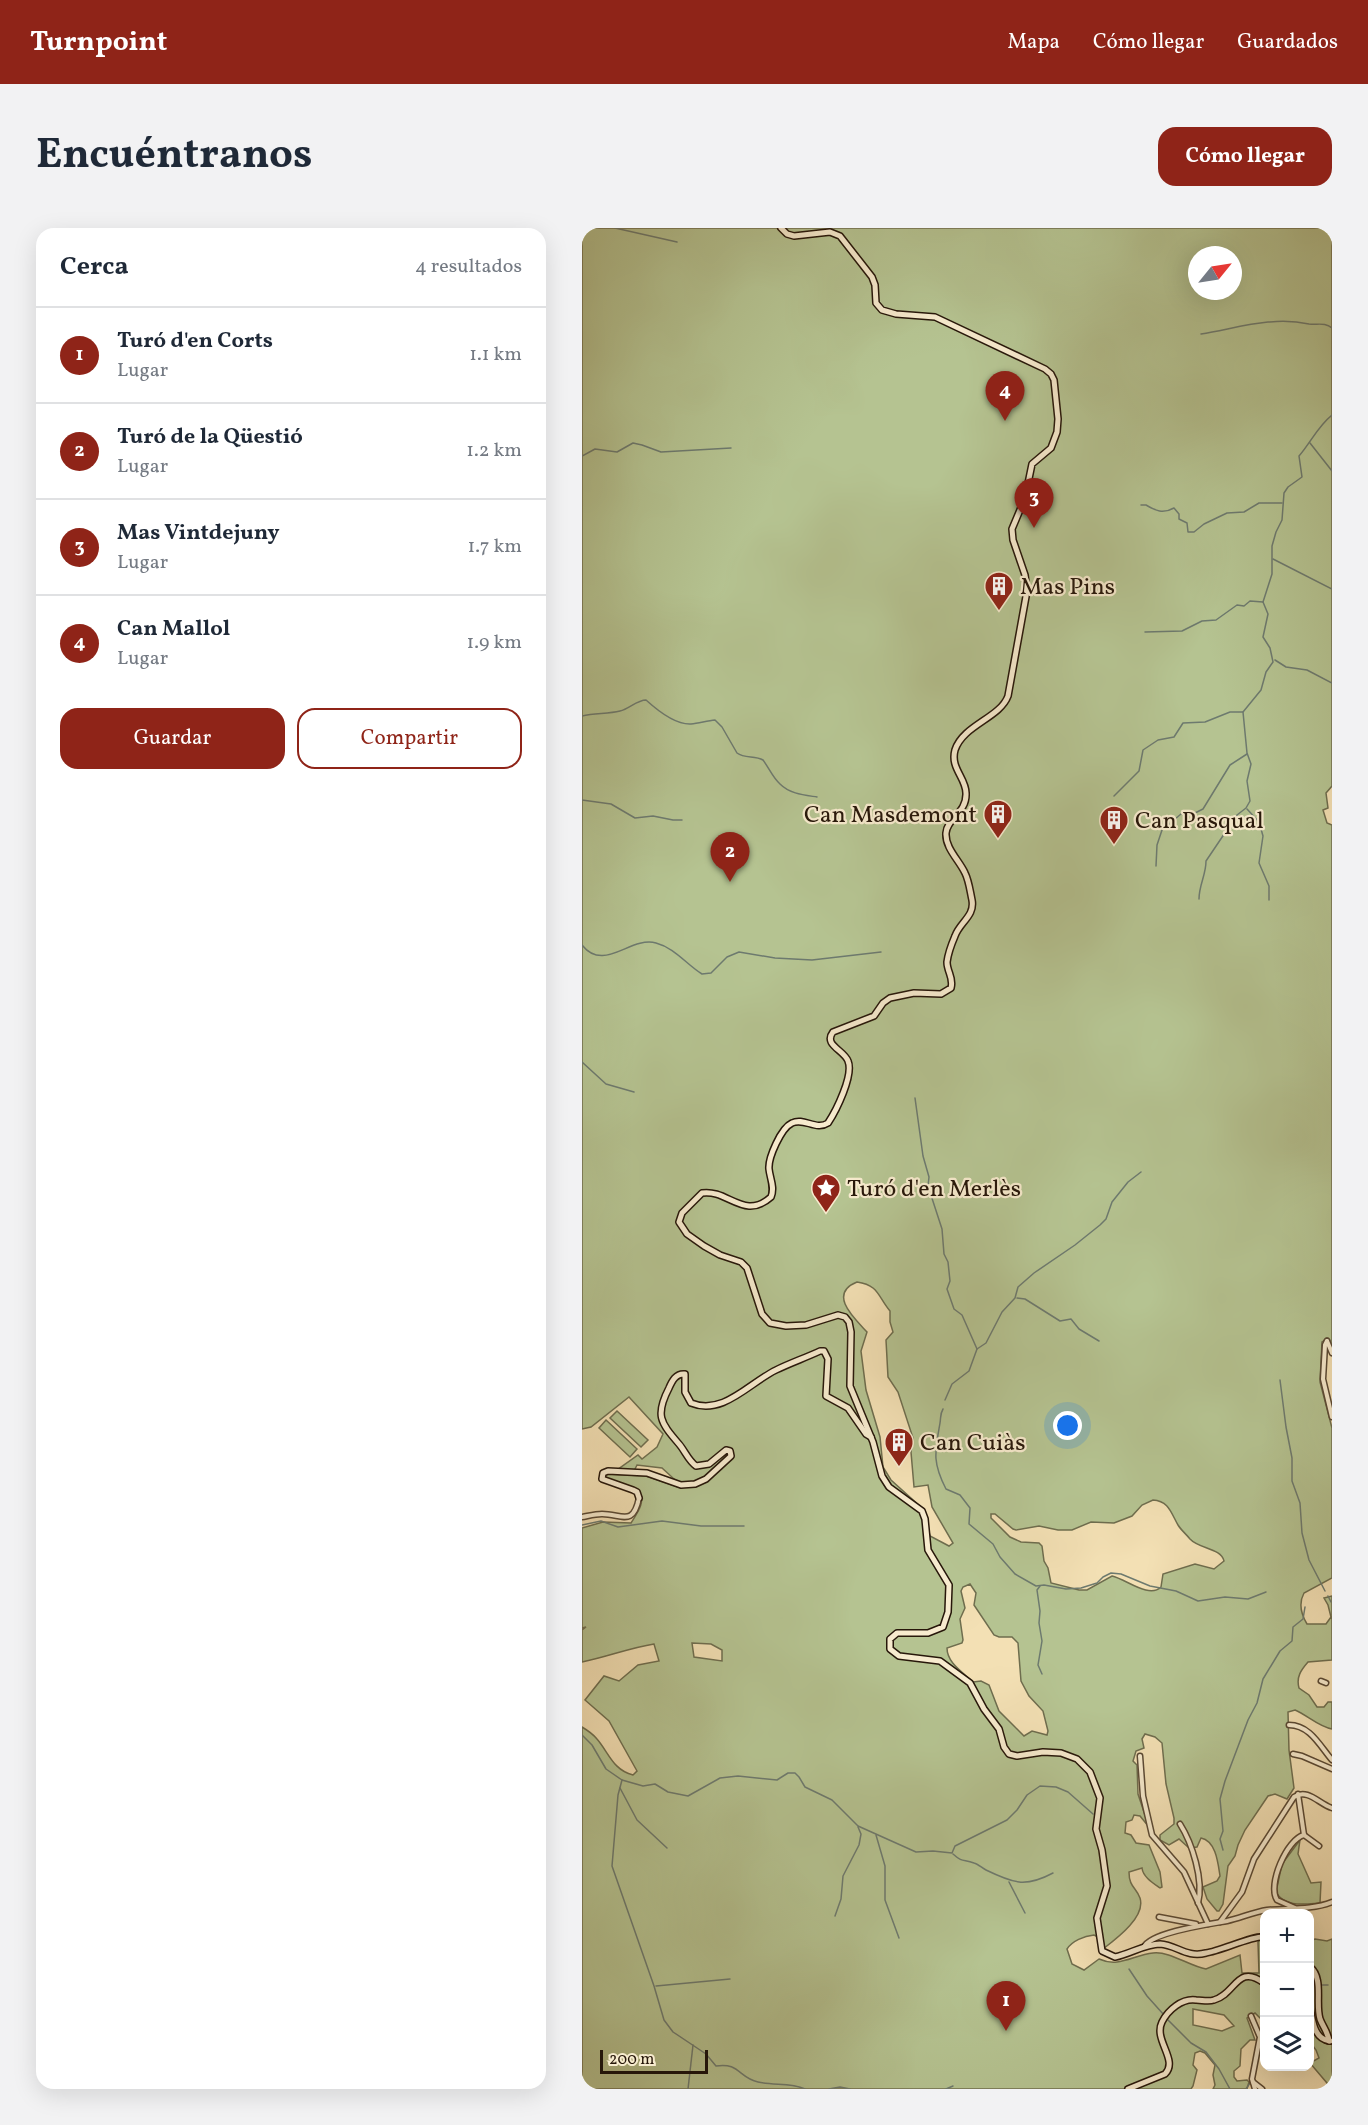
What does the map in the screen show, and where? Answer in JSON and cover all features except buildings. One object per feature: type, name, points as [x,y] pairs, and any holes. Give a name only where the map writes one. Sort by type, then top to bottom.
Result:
[{"type":"main road","points":[[781,228],[787,234],[794,236],[830,232],[840,236],[872,276],[876,303],[882,310],[896,314],[935,316],[1037,364],[1050,373],[1054,380],[1057,432],[1051,448],[1032,464],[1028,489],[1012,529],[1013,540],[1025,575],[1027,591],[1008,696],[1002,707],[984,719],[961,740],[954,755],[957,772],[966,789],[966,796],[963,809],[949,825],[946,834],[954,856],[965,874],[972,905],[970,914],[957,931],[948,960],[952,979],[951,988],[941,994],[914,993],[890,998],[883,1003],[874,1016],[833,1032],[830,1041],[848,1060],[849,1077],[828,1123],[821,1127],[797,1122],[785,1129],[770,1162],[773,1188],[771,1197],[759,1205],[748,1206],[711,1193],[702,1193],[682,1213],[679,1220],[682,1227],[697,1242],[720,1255],[741,1262],[747,1268],[762,1314],[770,1323],[786,1326],[806,1325],[838,1314],[847,1319],[851,1332],[850,1386],[871,1437],[886,1484],[922,1511],[928,1550],[948,1581],[950,1589],[947,1619],[943,1627],[928,1633],[897,1633],[890,1639],[890,1649],[899,1656],[936,1660],[963,1677],[972,1686],[984,1709],[997,1725],[1005,1750],[1009,1754],[1017,1756],[1061,1753],[1077,1759],[1088,1768],[1100,1798],[1096,1829],[1102,1850],[1107,1886],[1097,1918],[1101,1948],[1105,1954],[1115,1957],[1161,1944],[1187,1954],[1199,1955],[1260,1936]]},
{"type":"main road","points":[[639,1498],[637,1492],[602,1479],[603,1473],[647,1473],[681,1485],[694,1484],[706,1479],[731,1456],[730,1451],[726,1450],[709,1464],[696,1466],[664,1427],[660,1416],[662,1403],[678,1374],[685,1374],[685,1392],[691,1403],[711,1406],[727,1402],[775,1371],[824,1351],[828,1356],[826,1396],[848,1408],[866,1434],[871,1437]]},
{"type":"main road","points":[[1314,1972],[1317,1976],[1320,2019],[1331,2041]]},
{"type":"main road","points":[[1128,2089],[1168,2071],[1170,2063],[1160,2039],[1160,2030],[1164,2019],[1178,2005],[1188,2000],[1217,1999],[1247,1976],[1254,1976],[1260,1980]]},
{"type":"main road","points":[[1313,2017],[1317,2033],[1321,2038],[1331,2041]]},
{"type":"street","points":[[1332,1353],[1327,1341],[1323,1379],[1332,1417]]},
{"type":"street","points":[[582,1517],[599,1514],[628,1517],[636,1510],[639,1498]]},
{"type":"street","points":[[1321,1681],[1326,1683]]},
{"type":"street","points":[[1289,1725],[1299,1726],[1307,1731],[1322,1745],[1332,1760]]},
{"type":"street","points":[[1293,1754],[1332,1769]]},
{"type":"street","points":[[1140,1756],[1143,1796],[1152,1834],[1184,1872],[1208,1924]]},
{"type":"street","points":[[1220,1922],[1242,1892],[1254,1859],[1293,1798],[1298,1794],[1308,1795],[1332,1808]]},
{"type":"street","points":[[1298,1794],[1304,1835],[1319,1846]]},
{"type":"street","points":[[1179,1824],[1189,1840],[1195,1860],[1200,1892],[1198,1904]]},
{"type":"street","points":[[1295,1908],[1277,1900],[1274,1891],[1280,1863],[1295,1840],[1304,1835]]},
{"type":"street","points":[[1144,1948],[1145,1944],[1152,1940],[1188,1927],[1264,1911],[1321,1906],[1332,1902]]},
{"type":"street","points":[[1159,1917],[1201,1925]]},
{"type":"street","points":[[1251,2016],[1260,2037],[1252,2081],[1255,2089]]},
{"type":"street","points":[[1252,2081],[1262,2089]]},
{"type":"green space","points":[[582,228],[1332,228],[1332,786],[1326,793],[1328,808],[1323,810],[1327,823],[1332,825],[1332,1347],[1327,1339],[1322,1342],[1320,1382],[1332,1428],[1332,1578],[1304,1593],[1301,1605],[1307,1624],[1326,1624],[1331,1617],[1324,1598],[1332,1596],[1332,1660],[1308,1662],[1298,1680],[1299,1688],[1309,1695],[1317,1707],[1324,1707],[1328,1702],[1332,1702],[1332,1729],[1322,1726],[1295,1710],[1288,1712],[1289,1750],[1294,1788],[1287,1799],[1275,1794],[1268,1796],[1245,1830],[1235,1856],[1228,1866],[1223,1904],[1219,1911],[1207,1899],[1203,1887],[1217,1881],[1220,1876],[1215,1853],[1210,1843],[1201,1838],[1197,1847],[1189,1848],[1179,1839],[1169,1845],[1160,1840],[1160,1835],[1174,1824],[1174,1818],[1166,1784],[1162,1743],[1155,1737],[1145,1734],[1142,1739],[1144,1748],[1136,1751],[1133,1761],[1137,1765],[1138,1794],[1149,1827],[1140,1816],[1134,1815],[1132,1820],[1126,1822],[1125,1833],[1131,1835],[1136,1843],[1149,1845],[1160,1872],[1162,1887],[1160,1888],[1149,1880],[1142,1868],[1129,1872],[1131,1884],[1137,1891],[1141,1905],[1139,1913],[1129,1927],[1103,1949],[1100,1938],[1094,1935],[1079,1939],[1067,1949],[1072,1964],[1084,1970],[1099,1959],[1120,1962],[1146,1954],[1159,1953],[1206,1969],[1240,1955],[1242,1973],[1259,1973],[1258,1942],[1260,1939],[1260,2018],[1255,2013],[1247,2018],[1255,2040],[1250,2040],[1241,2049],[1240,2066],[1234,2071],[1237,2081],[1247,2080],[1249,2082],[1247,2089],[1213,2089],[1215,2065],[1205,2053],[1200,2051],[1195,2053],[1193,2065],[1197,2070],[1191,2089],[582,2089],[582,1727],[595,1737],[612,1760],[626,1773],[633,1775],[637,1771],[609,1721],[585,1700],[604,1676],[619,1681],[638,1665],[659,1661],[654,1644],[582,1662],[582,1630],[586,1627],[582,1628],[582,1528],[603,1522],[631,1523],[640,1508],[642,1500],[639,1491],[603,1477],[606,1474],[646,1476],[681,1488],[687,1486],[674,1479],[662,1468],[637,1465],[634,1471],[617,1470],[638,1455],[642,1459],[657,1447],[663,1434],[629,1397],[591,1427],[582,1429]],"holes":[[[857,1282],[870,1286],[890,1311],[893,1332],[886,1340],[888,1377],[898,1392],[913,1438],[911,1452],[914,1487],[928,1485],[932,1507],[953,1543],[949,1546],[930,1536],[923,1509],[891,1480],[883,1467],[880,1437],[866,1390],[861,1351],[867,1332],[846,1307],[844,1293],[848,1287]],[[1153,1500],[1166,1505],[1179,1527],[1190,1539],[1219,1553],[1224,1561],[1214,1569],[1195,1564],[1163,1574],[1161,1587],[1156,1590],[1144,1590],[1112,1576],[1087,1590],[1079,1590],[1051,1583],[1042,1546],[1039,1543],[1021,1542],[1010,1537],[991,1518],[991,1514],[995,1514],[1016,1530],[1039,1526],[1072,1530],[1091,1522],[1114,1523],[1132,1516],[1142,1505]],[[970,1584],[976,1593],[974,1605],[994,1635],[1012,1637],[1018,1643],[1021,1681],[1029,1696],[1043,1711],[1047,1735],[1032,1731],[1024,1736],[999,1711],[989,1685],[981,1681],[973,1682],[956,1667],[950,1658],[947,1648],[962,1643],[963,1640],[960,1619],[965,1608],[961,1591],[963,1587]],[[692,1643],[711,1644],[722,1650],[722,1661],[694,1657]],[[1193,2009],[1224,2015],[1234,2026],[1222,2031],[1193,2025]]]},
{"type":"green space","points":[[617,1411],[648,1440],[641,1447],[610,1418]]},
{"type":"green space","points":[[606,1420],[637,1449],[630,1457],[599,1428]]},
{"type":"green space","points":[[1300,1840],[1298,1854],[1311,1883],[1321,1882],[1320,1903],[1290,1903],[1276,1892],[1282,1864]]},
{"type":"green space","points":[[1314,1939],[1327,1941],[1332,1939],[1332,2089],[1314,2068],[1314,2061],[1319,2058],[1314,2047]]},
{"type":"waterway","points":[[615,228],[677,242]]},
{"type":"waterway","points":[[1201,334],[1282,321],[1324,324],[1332,328]]},
{"type":"waterway","points":[[1199,899],[1206,861],[1237,815],[1246,808],[1250,801],[1247,781],[1251,764],[1247,753],[1243,712],[1261,690],[1266,672],[1273,662],[1270,648],[1263,637],[1268,614],[1263,602],[1272,574],[1272,546],[1282,520],[1284,493],[1288,487],[1302,477],[1299,456],[1332,415]]},
{"type":"waterway","points":[[582,456],[595,449],[617,452],[633,443],[661,452],[731,448]]},
{"type":"waterway","points":[[1310,443],[1332,471]]},
{"type":"waterway","points":[[1141,505],[1160,511],[1174,508],[1179,514],[1179,519],[1187,523],[1188,532],[1194,532],[1204,524],[1227,513],[1244,512],[1259,503],[1282,503]]},
{"type":"waterway","points":[[1273,559],[1332,589]]},
{"type":"waterway","points":[[1145,632],[1182,631],[1202,621],[1216,620],[1237,605],[1244,606],[1250,601],[1263,602]]},
{"type":"waterway","points":[[1275,660],[1286,667],[1307,670],[1332,683]]},
{"type":"waterway","points":[[582,716],[620,711],[639,701],[646,700],[661,712],[685,724],[715,720],[722,727],[737,753],[763,760],[773,776],[788,790],[817,797]]},
{"type":"waterway","points":[[1114,796],[1139,771],[1143,750],[1158,740],[1174,737],[1183,723],[1205,722],[1230,712],[1243,712]]},
{"type":"waterway","points":[[1156,866],[1157,845],[1162,830],[1181,814],[1195,813],[1203,809],[1230,765],[1247,754]]},
{"type":"waterway","points":[[582,800],[611,804],[635,818],[653,816],[682,820]]},
{"type":"waterway","points":[[1247,809],[1259,822],[1263,836],[1259,863],[1269,886],[1269,900]]},
{"type":"waterway","points":[[582,945],[590,953],[599,956],[618,952],[637,944],[656,943],[675,952],[702,974],[711,973],[727,957],[739,952],[775,958],[812,960],[881,952]]},
{"type":"waterway","points":[[582,1062],[606,1084],[634,1092]]},
{"type":"waterway","points":[[915,1098],[923,1156],[929,1177],[928,1186],[942,1229],[944,1254],[948,1262],[950,1281],[947,1289],[954,1309],[962,1315],[977,1349]]},
{"type":"waterway","points":[[945,1400],[952,1384],[969,1371],[977,1349],[986,1343],[1002,1312],[1015,1298],[1018,1287],[1100,1225],[1106,1219],[1112,1202],[1128,1182],[1141,1172]]},
{"type":"waterway","points":[[1017,1298],[1025,1299],[1060,1321],[1071,1319],[1079,1329],[1099,1341]]},
{"type":"waterway","points":[[1280,1380],[1292,1458],[1292,1481],[1300,1503],[1302,1533],[1309,1560],[1325,1591]]},
{"type":"waterway","points":[[943,1409],[936,1457],[938,1471],[946,1489],[960,1495],[970,1508],[969,1524],[993,1544],[1000,1557],[1015,1574],[1036,1586],[1081,1588],[1097,1583],[1111,1573],[1121,1574],[1150,1586],[1176,1591],[1198,1601],[1225,1597],[1248,1599],[1266,1592]]},
{"type":"waterway","points":[[582,1525],[601,1521],[618,1527],[662,1521],[701,1526],[744,1526]]},
{"type":"waterway","points":[[1040,1586],[1037,1590],[1042,1641],[1038,1665],[1042,1674]]},
{"type":"waterway","points":[[1328,1596],[1331,1602]]},
{"type":"waterway","points":[[1223,1850],[1220,1839],[1223,1831],[1220,1799],[1225,1781],[1248,1720],[1257,1703],[1263,1679],[1280,1651],[1292,1641],[1293,1627],[1303,1619],[1305,1607]]},
{"type":"waterway","points":[[582,1735],[592,1745],[606,1769],[622,1780],[643,1786],[655,1784],[668,1792],[688,1796],[720,1778],[738,1776],[777,1780],[788,1773],[795,1773],[805,1787],[832,1800],[858,1826],[916,1852],[952,1853],[955,1846],[1007,1820],[1027,1795],[1040,1786],[1056,1787],[1068,1792],[1093,1814]]},
{"type":"waterway","points":[[622,1780],[618,1795],[612,1866],[664,2020],[673,2032],[706,2054],[716,2066],[730,2066],[758,2082],[805,2089]]},
{"type":"waterway","points":[[620,1788],[637,1820],[667,1848]]},
{"type":"waterway","points":[[835,1916],[841,1899],[843,1876],[859,1845],[861,1834],[858,1827]]},
{"type":"waterway","points":[[876,1835],[885,1866],[885,1900],[899,1938]]},
{"type":"waterway","points":[[953,1854],[961,1860],[976,1864],[1012,1881],[1035,1881],[1053,1873]]},
{"type":"waterway","points":[[1009,1882],[1025,1913]]},
{"type":"waterway","points":[[1129,1969],[1147,1996],[1164,2015]]},
{"type":"waterway","points":[[656,1986],[730,1979]]},
{"type":"waterway","points":[[1321,1985],[1328,1985]]},
{"type":"waterway","points":[[1167,2019],[1191,2043],[1206,2052],[1230,2089]]},
{"type":"waterway","points":[[688,2089],[693,2045]]},
{"type":"waterway","points":[[1246,2089],[1250,2083]]},
{"type":"waterway","points":[[946,2089],[953,2086]]},
{"type":"waterway","points":[[829,2089],[840,2087],[850,2089]]},
{"type":"place","name":"Can Mallol","points":[[1005,421]]},
{"type":"place","name":"Mas Vintdejuny","points":[[1034,528]]},
{"type":"place","name":"Mas Pins","points":[[999,612]]},
{"type":"place","name":"Can Masdemont","points":[[998,840]]},
{"type":"place","name":"Can Pasqual","points":[[1114,846]]},
{"type":"place","name":"Turó de la Qüestió","points":[[730,882]]},
{"type":"place","name":"Turó d'en Merlès","points":[[826,1214]]},
{"type":"place","name":"Can Cuiàs","points":[[899,1468]]},
{"type":"place","name":"Turó d'en Corts","points":[[1006,2031]]}]
